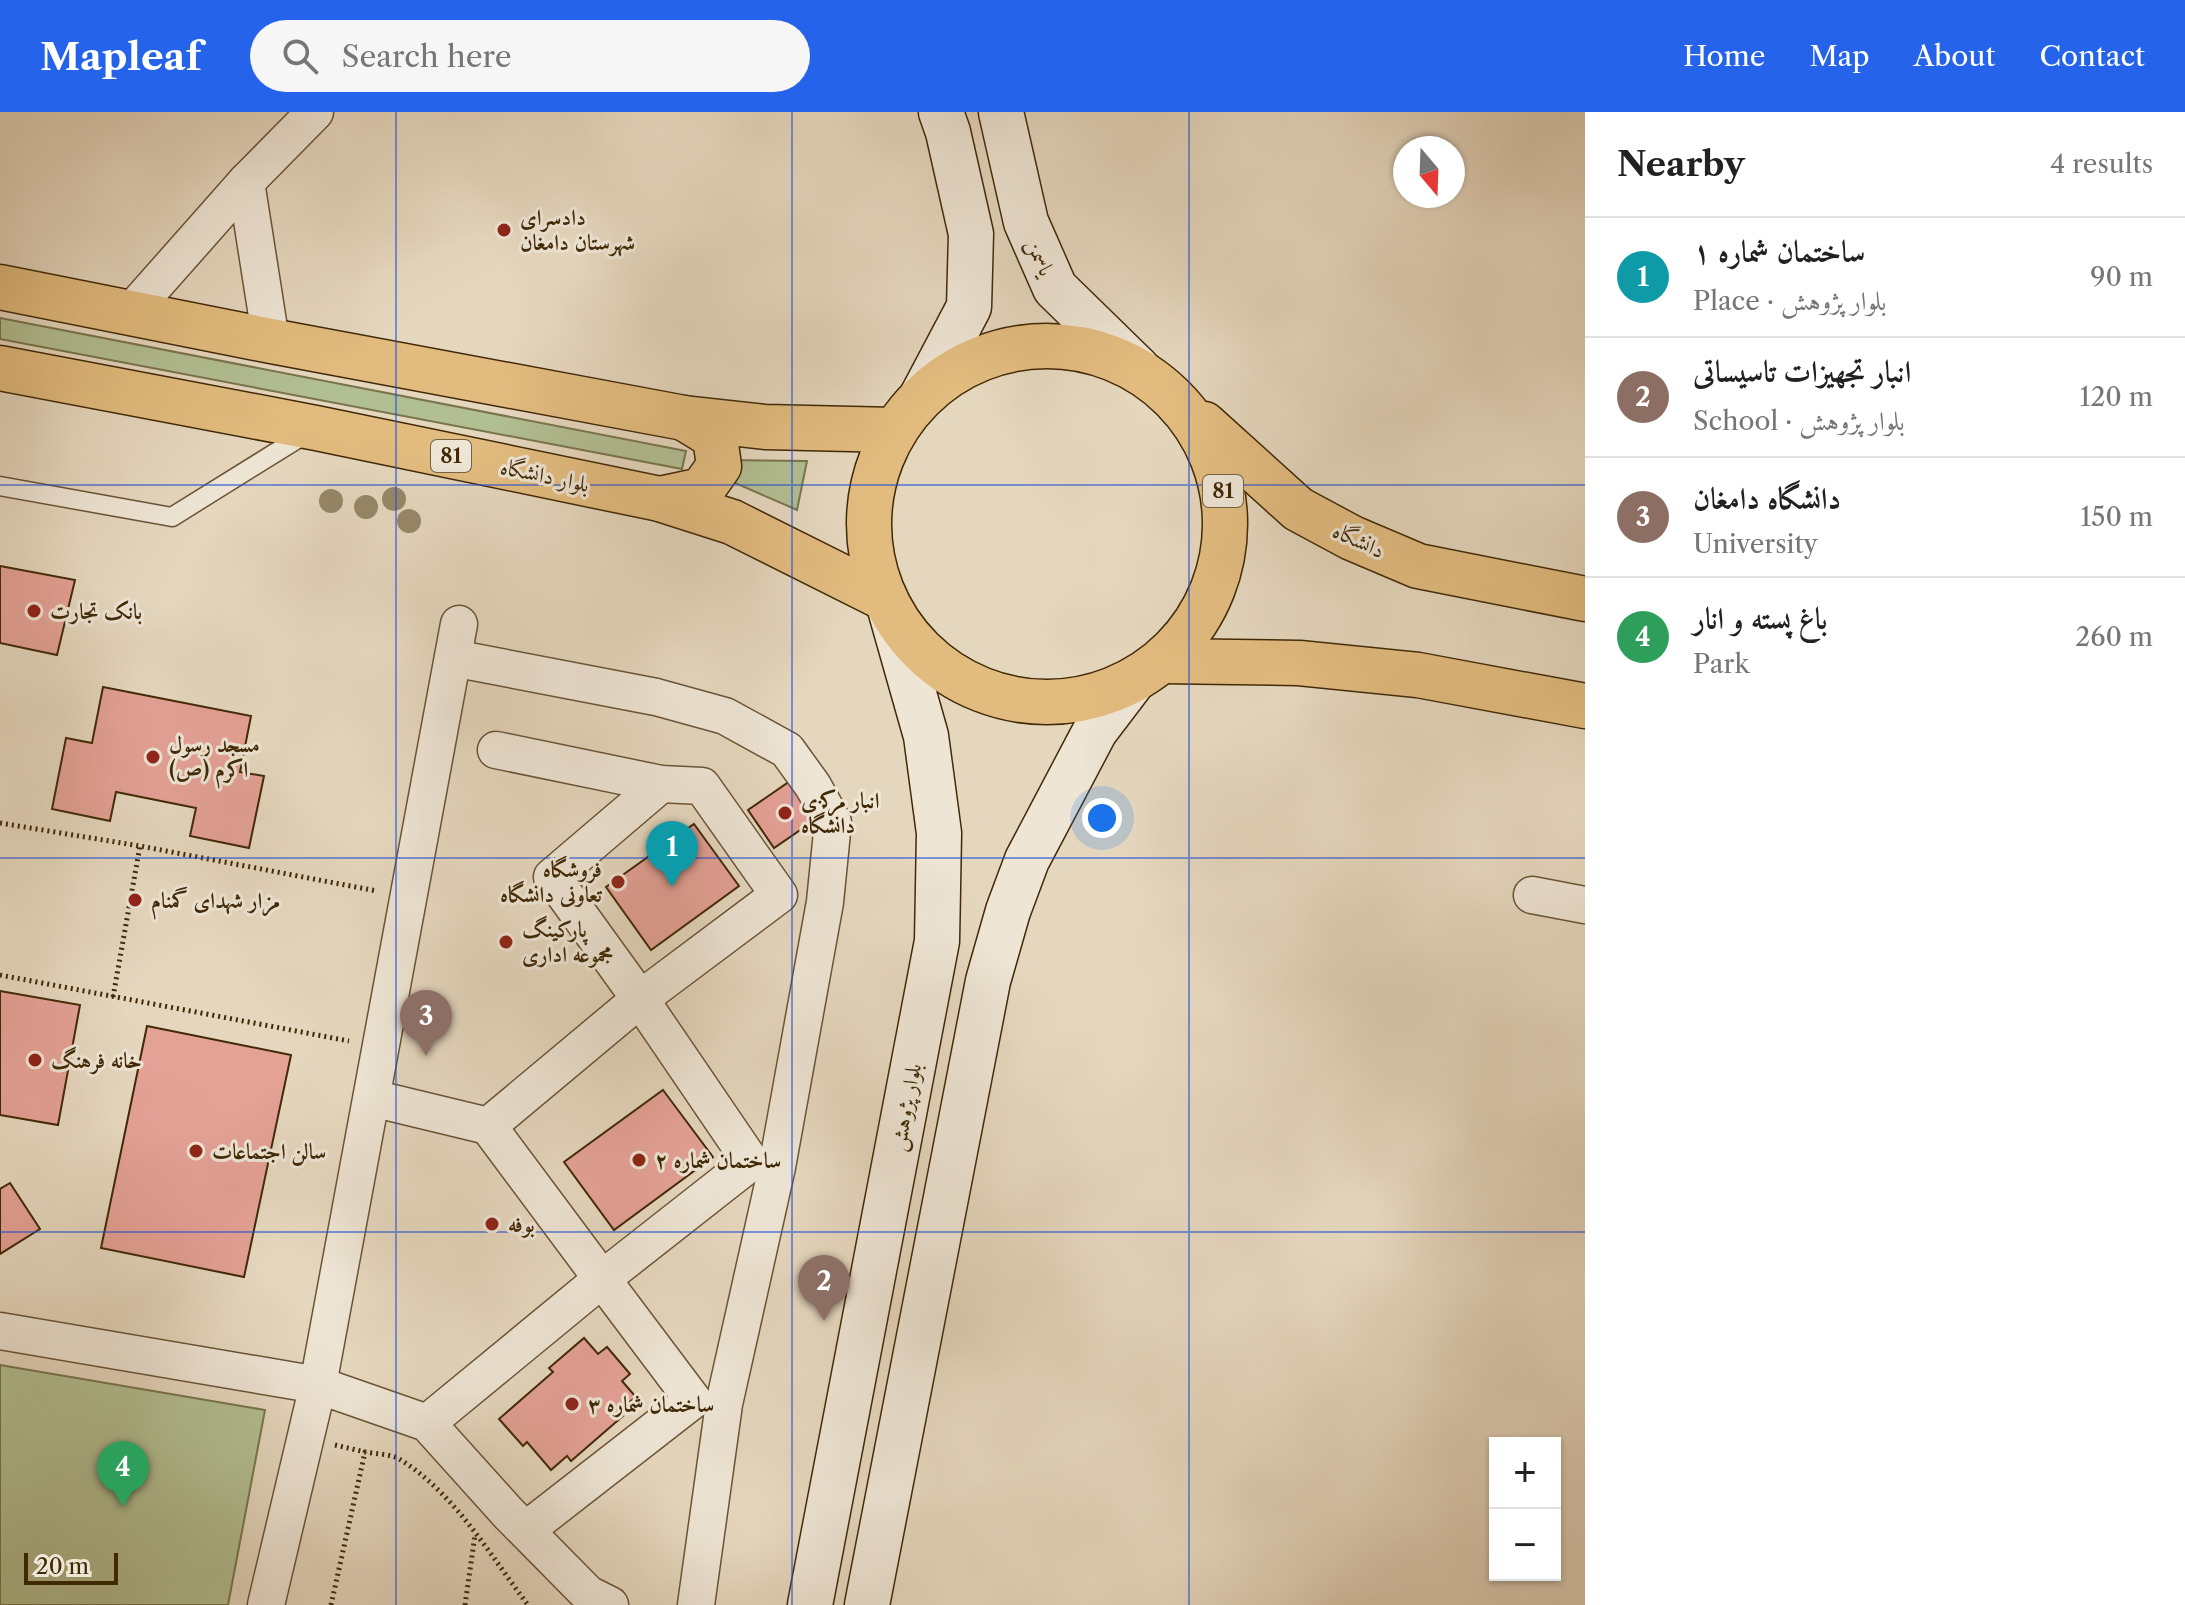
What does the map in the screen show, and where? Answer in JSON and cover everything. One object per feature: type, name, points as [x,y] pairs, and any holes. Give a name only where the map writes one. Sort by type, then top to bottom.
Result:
[{"type":"main road","points":[[0,287],[684,418],[765,427],[895,430]]},
{"type":"main road","name":"81","points":[[1049,345],[1095,351],[1138,369],[1175,398],[1204,437],[1222,483],[1226,532],[1217,580],[1195,624],[1148,671],[1090,697],[1043,702],[996,695],[953,676],[917,647],[887,604],[871,557],[868,513],[877,470],[895,430],[922,396],[959,368],[1003,351],[1049,345]]},
{"type":"main road","name":"بلوار دانشگاه","points":[[0,368],[316,428],[660,499],[732,522],[887,604]]},
{"type":"main road","name":"دانشگاه","points":[[1175,398],[1298,509],[1352,538],[1418,566],[1585,599]]},
{"type":"main road","points":[[660,499],[702,490],[719,466],[715,437],[684,418]]},
{"type":"main road","name":"81","points":[[1148,671],[1299,663],[1418,675],[1585,706]]},
{"type":"street","points":[[130,313],[246,182],[315,112]]},
{"type":"street","points":[[922,396],[969,307],[971,234],[941,112]]},
{"type":"street","name":"یاسمن","points":[[1001,112],[1026,222],[1055,288],[1138,369]]},
{"type":"street","points":[[246,182],[271,341]]},
{"type":"street","name":"بلوار پژوهش","points":[[810,1605],[937,941],[939,833],[928,750],[887,604]]},
{"type":"street","points":[[266,1605],[318,1385],[456,641],[725,716],[787,750],[813,786],[833,822],[825,902],[709,1402],[696,1605]]},
{"type":"street","points":[[867,1605],[996,953],[1027,860],[1053,807],[1095,731],[1148,671]]},
{"type":"street","points":[[496,750],[661,784],[702,786],[779,895],[802,901],[825,902]]},
{"type":"street","points":[[661,784],[552,877],[764,1164]]},
{"type":"street","points":[[488,1126],[640,999],[779,895]]},
{"type":"street","points":[[1532,895],[1585,905]]},
{"type":"street","points":[[372,1098],[488,1126],[602,1279],[709,1402]]},
{"type":"street","points":[[427,1423],[602,1279],[764,1164]]},
{"type":"street","points":[[0,1331],[318,1385],[427,1423],[588,1594],[610,1605]]},
{"type":"street","points":[[526,1530],[709,1402]]},
{"type":"lane","points":[[0,486],[172,517],[316,428]]},
{"type":"path","points":[[0,823],[409,897]]},
{"type":"path","points":[[113,997],[140,846]]},
{"type":"path","points":[[0,975],[382,1047]]},
{"type":"path","points":[[331,1605],[365,1452],[399,1458],[438,1489],[528,1605]]},
{"type":"path","points":[[465,1605],[475,1534]]},
{"type":"green space","points":[[0,318],[686,451],[682,469],[0,339]]},
{"type":"green space","points":[[730,460],[807,461],[797,510],[726,479]]},
{"type":"green space","points":[[0,1365],[265,1410],[228,1605],[0,1605]]},
{"type":"building","name":"بانک تجارت","points":[[0,566],[75,580],[57,655],[0,643]]},
{"type":"building","name":"مسجد رسول اکرم (ص)","points":[[103,687],[251,716],[240,772],[264,776],[249,848],[190,836],[196,808],[116,792],[110,821],[52,809],[66,738],[92,743]]},
{"type":"building","name":"انبار مرکزی دانشگاه","points":[[796,777],[822,815],[774,848],[748,810]]},
{"type":"building","points":[[694,824],[739,886],[651,950],[606,887]]},
{"type":"building","name":"خانه فرهنگ","points":[[0,991],[80,1005],[58,1125],[0,1115]]},
{"type":"building","name":"سالن اجتماعات","points":[[147,1026],[291,1055],[244,1277],[101,1248]]},
{"type":"building","name":"ساختمان شماره ۲","points":[[663,1090],[713,1157],[614,1230],[564,1162]]},
{"type":"building","points":[[10,1183],[40,1229],[0,1254],[0,1189]]},
{"type":"building","name":"ساختمان شماره ۳","points":[[584,1338],[598,1354],[607,1347],[630,1374],[622,1381],[636,1397],[618,1411],[623,1416],[571,1461],[567,1456],[551,1470],[527,1442],[523,1446],[499,1419],[553,1372],[549,1368]]},
{"type":"place","name":"دادسرای شهرستان دامغان","points":[[504,230]]},
{"type":"place","name":"بانک تجارت","points":[[34,611]]},
{"type":"place","name":"مسجد رسول اکرم (ص)","points":[[153,757]]},
{"type":"place","name":"انبار مرکزی دانشگاه","points":[[785,813]]},
{"type":"place","name":"فروشگاه تعاونی دانشگاه","points":[[618,882]]},
{"type":"place","name":"ساختمان شماره ۱","points":[[672,887]]},
{"type":"place","name":"مزار شهدای گمنام","points":[[135,900]]},
{"type":"place","name":"پارکینگ مجموعه اداری","points":[[506,942]]},
{"type":"place","name":"دانشگاه دامغان","points":[[426,1056]]},
{"type":"place","name":"خانه فرهنگ","points":[[35,1060]]},
{"type":"place","name":"سالن اجتماعات","points":[[196,1151]]},
{"type":"place","name":"ساختمان شماره ۲","points":[[639,1160]]},
{"type":"place","name":"بوفه","points":[[492,1224]]},
{"type":"place","name":"انبار تجهیزات تاسیساتی","points":[[824,1321]]},
{"type":"place","name":"ساختمان شماره ۳","points":[[572,1404]]},
{"type":"place","name":"باغ پسته و انار","points":[[123,1507]]}]
